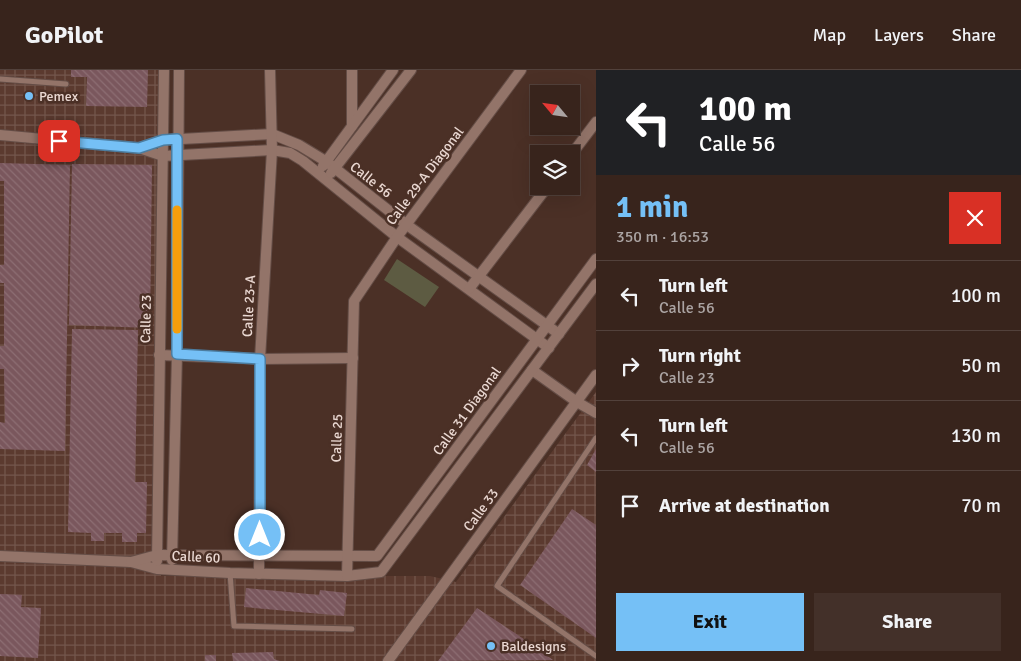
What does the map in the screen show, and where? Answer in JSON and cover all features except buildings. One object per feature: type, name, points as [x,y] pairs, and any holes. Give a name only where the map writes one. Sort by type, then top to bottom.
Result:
[{"type":"street","name":"Calle 23","points":[[157,569],[164,70]]},
{"type":"street","points":[[172,569],[177,354],[177,139],[179,70]]},
{"type":"street","name":"Calle 23-A","points":[[259,574],[260,359],[272,150],[270,70]]},
{"type":"street","points":[[352,70],[352,124],[358,138]]},
{"type":"street","points":[[326,180],[330,166],[352,124],[393,70]]},
{"type":"street","points":[[318,173],[330,166],[358,138],[411,70]]},
{"type":"street","name":"Calle 29-A Diagonal","points":[[354,301],[398,237],[521,70]]},
{"type":"street","points":[[579,145],[596,122]]},
{"type":"street","name":"Calle 56","points":[[139,148],[163,140],[272,134],[300,145],[407,225],[559,334]]},
{"type":"street","name":"Calle 56","points":[[0,135],[139,148],[163,156],[272,150],[298,156],[398,237],[549,348]]},
{"type":"street","points":[[469,289],[541,195]]},
{"type":"street","name":"Calle 31 Diagonal","points":[[347,556],[377,556],[596,259]]},
{"type":"street","name":"Calle 31 Diagonal","points":[[381,572],[596,284]]},
{"type":"street","name":"Calle 25","points":[[347,576],[354,301]]},
{"type":"street","points":[[159,355],[177,354],[260,359],[353,358]]},
{"type":"street","points":[[532,370],[596,413]]},
{"type":"street","name":"Calle 33","points":[[388,661],[596,375]]},
{"type":"street","points":[[498,392],[510,400]]},
{"type":"street","name":"Calle 60","points":[[131,562],[157,555],[347,556]]},
{"type":"street","name":"Calle 60","points":[[0,556],[131,562],[157,569],[230,573],[347,576],[381,572]]},
{"type":"lane","points":[[0,79],[66,84]]},
{"type":"lane","points":[[596,438],[497,586],[596,656]]},
{"type":"lane","points":[[230,573],[234,626],[352,629]]},
{"type":"shaded area","points":[[0,70],[161,70],[161,576],[430,576],[456,582],[596,392],[596,661],[0,661]]},
{"type":"shaded area","points":[[397,259],[439,287],[425,307],[384,280]]},
{"type":"slow traffic","points":[[177,210],[177,329]]},
{"type":"place","name":"Pemex","points":[[29,96]]},
{"type":"place","name":"Baldesigns","points":[[491,646]]},
{"type":"route","points":[[59,141],[139,148],[163,140],[177,139],[177,354],[260,359],[260,535]]}]
